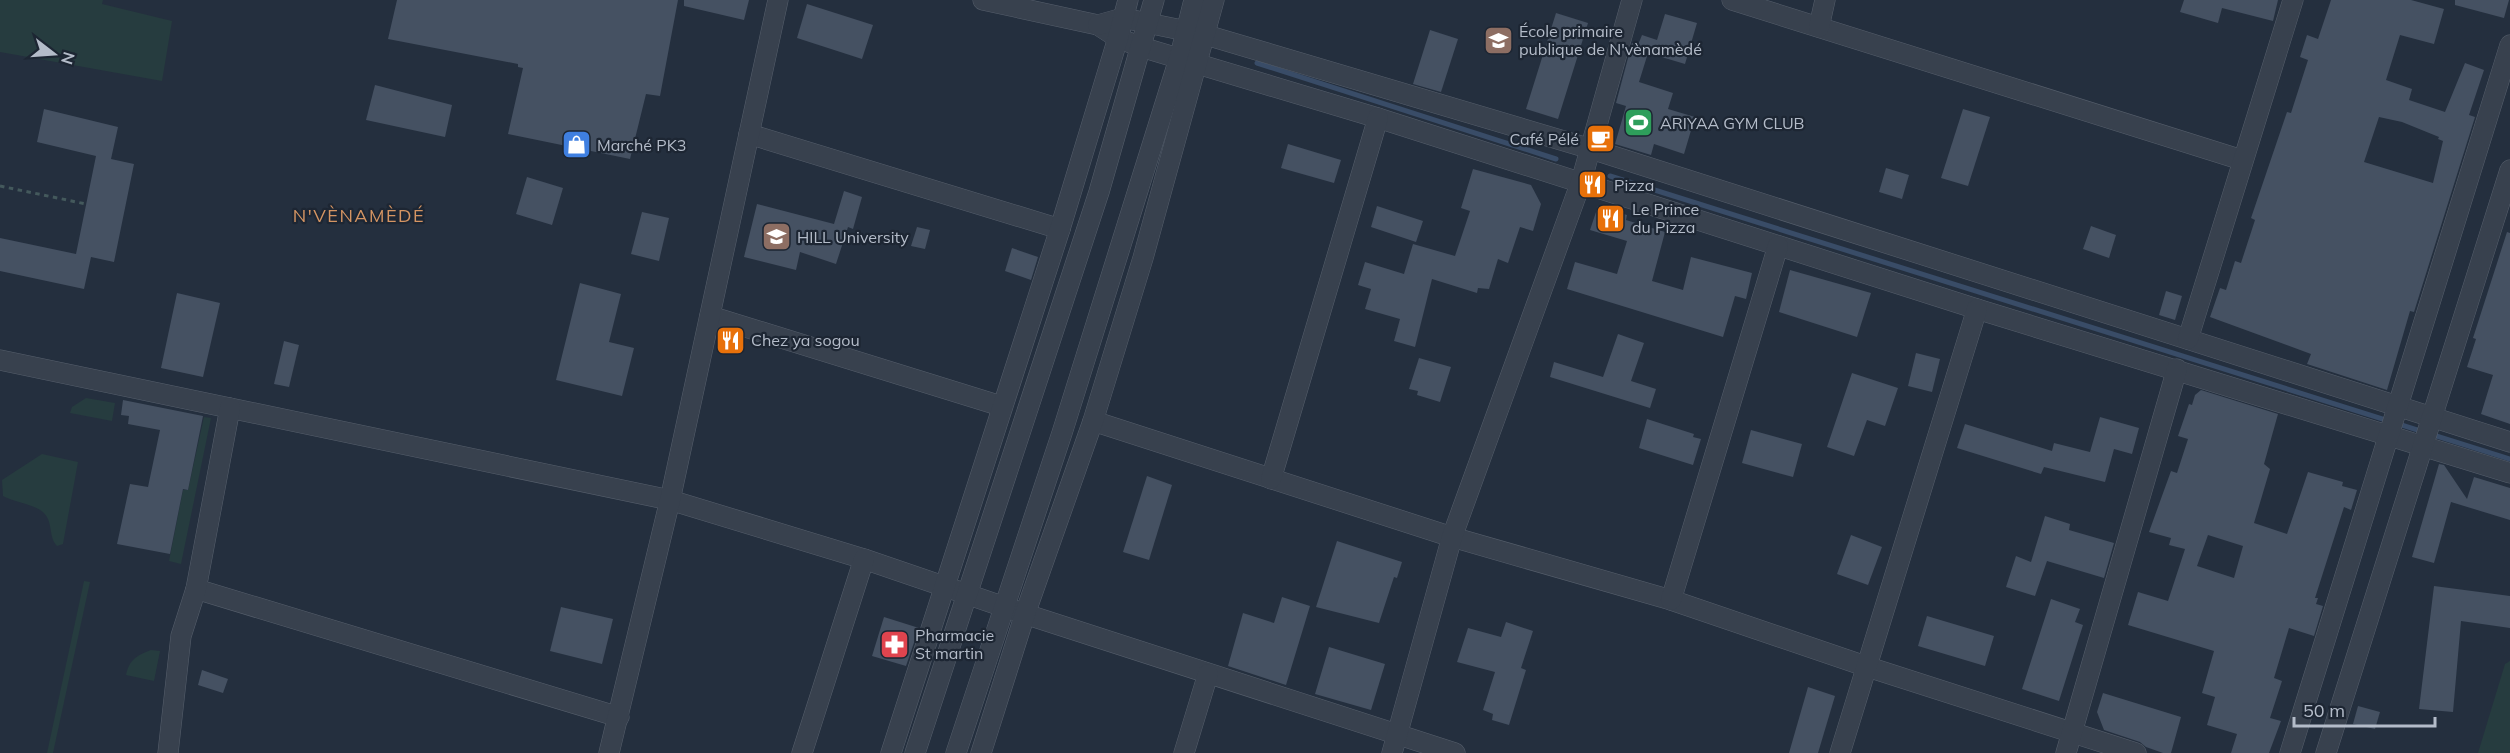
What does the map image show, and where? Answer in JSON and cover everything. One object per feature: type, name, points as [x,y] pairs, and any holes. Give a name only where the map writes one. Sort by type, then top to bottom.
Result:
[{"type":"street","points":[[609,753],[670,500],[778,0]]},
{"type":"street","points":[[983,0],[1098,25],[1119,38],[1141,47],[1189,59],[1977,309],[2510,473]]},
{"type":"street","points":[[915,753],[1099,192],[1154,0]]},
{"type":"street","points":[[981,753],[1025,615],[1093,421],[1143,258],[1189,59],[1187,30],[1194,0]]},
{"type":"street","points":[[956,753],[1003,606],[1189,59],[1206,35],[1214,0]]},
{"type":"street","points":[[1395,744],[1452,537],[1581,182],[1632,0]]},
{"type":"street","points":[[1732,0],[2242,159]]},
{"type":"street","points":[[1820,27],[1825,0]]},
{"type":"street","points":[[2188,339],[2292,0]]},
{"type":"street","points":[[1098,25],[1125,9]]},
{"type":"street","points":[[1125,9],[1148,22],[1206,35],[1591,149],[2397,408],[2510,442]]},
{"type":"street","points":[[891,753],[1001,406],[1060,229],[1119,38],[1125,9]]},
{"type":"street","points":[[2290,753],[2510,45]]},
{"type":"street","points":[[1270,479],[1378,118]]},
{"type":"street","points":[[749,134],[1060,229]]},
{"type":"street","points":[[2326,753],[2425,446],[2510,170]]},
{"type":"street","points":[[1671,600],[1778,246]]},
{"type":"street","points":[[1840,753],[1977,309]]},
{"type":"street","points":[[710,316],[1001,406]]},
{"type":"street","points":[[0,360],[670,500],[864,559],[1025,615],[1208,674],[1395,744],[1455,753]]},
{"type":"street","points":[[2066,753],[2177,369]]},
{"type":"street","points":[[169,753],[181,636],[196,590],[230,408]]},
{"type":"street","points":[[1093,421],[1452,537],[1671,600],[1868,667],[2136,753]]},
{"type":"street","points":[[802,753],[864,559]]},
{"type":"street","points":[[196,590],[619,717]]},
{"type":"street","points":[[1184,753],[1208,674]]},
{"type":"path","points":[[0,186],[86,204]]},
{"type":"green space","points":[[0,0],[103,0],[102,4],[172,21],[162,81],[0,52]]},
{"type":"green space","points":[[86,398],[115,403],[112,421],[70,413],[72,407]]},
{"type":"green space","points":[[204,417],[211,418],[181,564],[169,561],[183,490],[188,490]]},
{"type":"green space","points":[[42,454],[78,462],[63,544],[57,546],[45,514],[35,507],[3,496],[2,480]]},
{"type":"green space","points":[[84,581],[90,582],[53,753],[47,753]]},
{"type":"green space","points":[[151,650],[160,651],[154,681],[126,675],[134,659]]},
{"type":"green space","points":[[2510,661],[2510,753],[2478,753],[2505,664]]},
{"type":"building","points":[[397,0],[678,0],[660,96],[646,94],[630,159],[508,134],[523,68],[518,67],[518,64],[388,39]]},
{"type":"building","points":[[684,0],[749,0],[744,20],[684,6]]},
{"type":"building","points":[[2184,0],[2278,0],[2273,21],[2222,8],[2218,23],[2180,12]]},
{"type":"building","points":[[2331,0],[2411,0],[2444,9],[2434,44],[2400,35],[2386,80],[2412,89],[2409,100],[2445,112],[2465,63],[2484,70],[2469,115],[2475,117],[2414,312],[2410,311],[2387,390],[2307,364],[2311,354],[2210,317],[2220,288],[2226,290],[2235,261],[2241,263],[2255,220],[2251,218],[2287,112],[2291,113],[2308,60],[2300,57],[2307,35],[2318,39]],"holes":[[[2379,117],[2402,122],[2439,137],[2438,139],[2443,141],[2433,183],[2364,162]]]},
{"type":"building","points":[[2455,0],[2509,0],[2504,18],[2455,5]]},
{"type":"building","points":[[807,4],[873,25],[862,59],[797,38]]},
{"type":"building","points":[[1556,13],[1588,23],[1558,119],[1526,109]]},
{"type":"building","points":[[1665,14],[1697,23],[1685,64],[1648,53],[1639,82],[1673,93],[1668,109],[1695,117],[1684,154],[1654,144],[1651,155],[1615,144],[1626,106],[1616,103],[1632,43],[1638,45],[1642,35],[1657,40]]},
{"type":"building","points":[[1430,30],[1458,39],[1441,92],[1413,84]]},
{"type":"building","points":[[375,85],[452,105],[445,137],[366,120]]},
{"type":"building","points":[[44,109],[118,127],[111,159],[134,164],[114,262],[91,257],[84,289],[0,271],[0,238],[76,254],[96,156],[37,142]]},
{"type":"building","points":[[1963,109],[1990,117],[1968,186],[1941,178]]},
{"type":"building","points":[[1288,144],[1341,160],[1334,183],[1281,168]]},
{"type":"building","points":[[1886,168],[1909,175],[1902,199],[1879,192]]},
{"type":"building","points":[[1473,169],[1531,185],[1541,204],[1533,231],[1520,227],[1508,263],[1498,259],[1489,289],[1478,288],[1477,293],[1432,279],[1415,347],[1394,341],[1400,319],[1365,309],[1371,289],[1358,285],[1365,262],[1404,274],[1413,244],[1455,256],[1470,211],[1461,208]]},
{"type":"building","points":[[527,177],[563,188],[552,225],[516,214]]},
{"type":"building","points":[[844,191],[862,197],[853,229],[848,227],[836,264],[800,252],[796,270],[744,257],[757,204],[834,224]]},
{"type":"building","points":[[1377,206],[1423,221],[1416,242],[1371,227]]},
{"type":"building","points":[[1598,206],[1627,215],[1626,220],[1665,232],[1652,281],[1683,290],[1691,257],[1752,273],[1746,299],[1735,296],[1723,337],[1567,289],[1575,262],[1617,274],[1627,241],[1590,230]]},
{"type":"building","points":[[642,212],[669,218],[659,261],[631,254]]},
{"type":"building","points":[[2091,226],[2116,235],[2109,258],[2083,249]]},
{"type":"building","points":[[917,227],[930,230],[925,249],[911,246]]},
{"type":"building","points":[[2507,232],[2510,233],[2510,424],[2481,414],[2493,375],[2467,367],[2476,339],[2473,338]]},
{"type":"building","points":[[1012,248],[1038,257],[1031,280],[1005,271]]},
{"type":"building","points":[[1790,270],[1871,293],[1857,337],[1779,312]]},
{"type":"building","points":[[580,283],[621,294],[609,342],[634,348],[622,396],[556,380]]},
{"type":"building","points":[[2166,291],[2182,296],[2175,320],[2159,315]]},
{"type":"building","points":[[177,293],[220,303],[203,377],[161,368]]},
{"type":"building","points":[[1618,334],[1644,343],[1631,381],[1656,389],[1650,408],[1550,377],[1554,362],[1603,377]]},
{"type":"building","points":[[284,341],[299,345],[289,387],[274,384]]},
{"type":"building","points":[[1916,353],[1940,359],[1932,392],[1908,386]]},
{"type":"building","points":[[1419,358],[1451,367],[1440,402],[1417,395],[1418,391],[1409,389]]},
{"type":"building","points":[[1852,373],[1898,388],[1885,426],[1867,420],[1854,456],[1827,447]]},
{"type":"building","points":[[2201,390],[2278,414],[2264,464],[2270,469],[2254,523],[2287,534],[2308,472],[2343,482],[2342,486],[2357,490],[2351,510],[2344,507],[2315,598],[2318,598],[2316,604],[2323,606],[2314,636],[2289,628],[2274,678],[2282,681],[2270,718],[2281,721],[2269,753],[2231,753],[2237,734],[2207,725],[2215,697],[2202,693],[2214,651],[2128,625],[2138,592],[2168,601],[2185,549],[2169,545],[2171,538],[2149,532],[2171,471],[2177,473],[2188,439],[2178,436],[2189,404],[2192,405],[2195,395]],"holes":[[[2208,535],[2243,546],[2234,578],[2197,566]]]},
{"type":"building","points":[[123,400],[203,416],[188,490],[183,489],[170,554],[117,544],[130,484],[148,487],[160,430],[128,424],[129,416],[121,415]]},
{"type":"building","points":[[2100,417],[2139,428],[2132,454],[2114,449],[2105,482],[2044,467],[2041,474],[1957,448],[1965,424],[2052,451],[2054,443],[2090,452]]},
{"type":"building","points":[[1647,419],[1694,434],[1693,437],[1701,439],[1693,465],[1639,448]]},
{"type":"building","points":[[1751,430],[1802,444],[1793,477],[1742,463]]},
{"type":"building","points":[[2439,464],[2444,465],[2467,499],[2474,477],[2510,488],[2510,520],[2451,502],[2434,563],[2412,557]]},
{"type":"building","points":[[1147,476],[1172,485],[1149,560],[1123,552]]},
{"type":"building","points":[[2045,516],[2070,524],[2069,530],[2114,543],[2104,578],[2047,561],[2035,596],[2006,587],[2016,556],[2031,562]]},
{"type":"building","points":[[1851,535],[1882,547],[1868,585],[1837,574]]},
{"type":"building","points":[[1337,541],[1402,562],[1397,578],[1394,577],[1379,623],[1316,607]]},
{"type":"building","points":[[2434,586],[2510,596],[2510,628],[2461,621],[2453,712],[2419,709]]},
{"type":"building","points":[[1282,597],[1310,606],[1286,685],[1228,666],[1243,613],[1274,623]]},
{"type":"building","points":[[2051,599],[2080,609],[2075,622],[2083,625],[2059,701],[2022,689]]},
{"type":"building","points":[[561,607],[613,619],[602,664],[550,651]]},
{"type":"building","points":[[1927,616],[1994,636],[1985,666],[1918,646]]},
{"type":"building","points":[[884,617],[919,628],[906,666],[872,656]]},
{"type":"building","points":[[1506,622],[1533,631],[1521,668],[1526,670],[1509,725],[1492,720],[1493,714],[1483,710],[1495,672],[1457,662],[1468,628],[1501,637]]},
{"type":"building","points":[[1329,647],[1385,664],[1371,710],[1315,694]]},
{"type":"building","points":[[202,670],[228,679],[223,693],[198,685]]},
{"type":"building","points":[[1808,687],[1835,696],[1818,753],[1789,753]]},
{"type":"building","points":[[2103,693],[2181,717],[2171,753],[2163,753],[2146,747],[2140,742],[2104,730],[2097,712]]},
{"type":"building","points":[[2358,706],[2380,712],[2375,729],[2353,724]]},
{"type":"waterway","points":[[1257,63],[1556,159]]},
{"type":"waterway","points":[[1610,176],[2510,459]]},
{"type":"place","name":"École primaire publique de N'vènamèdé","points":[[1498,40]]},
{"type":"place","name":"ARIYAA GYM CLUB","points":[[1639,123]]},
{"type":"place","name":"Café Pélé","points":[[1600,139]]},
{"type":"place","name":"Marché PK3","points":[[576,145]]},
{"type":"place","name":"Pizza","points":[[1593,185]]},
{"type":"place","name":"Le Prince du Pizza","points":[[1611,218]]},
{"type":"place","name":"HILL University","points":[[776,237]]},
{"type":"place","name":"Chez ya sogou","points":[[730,340]]},
{"type":"place","name":"Pharmacie St martin","points":[[894,644]]},
{"type":"district","name":"N'VÈNAMÈDÉ","points":[[359,215]]}]
